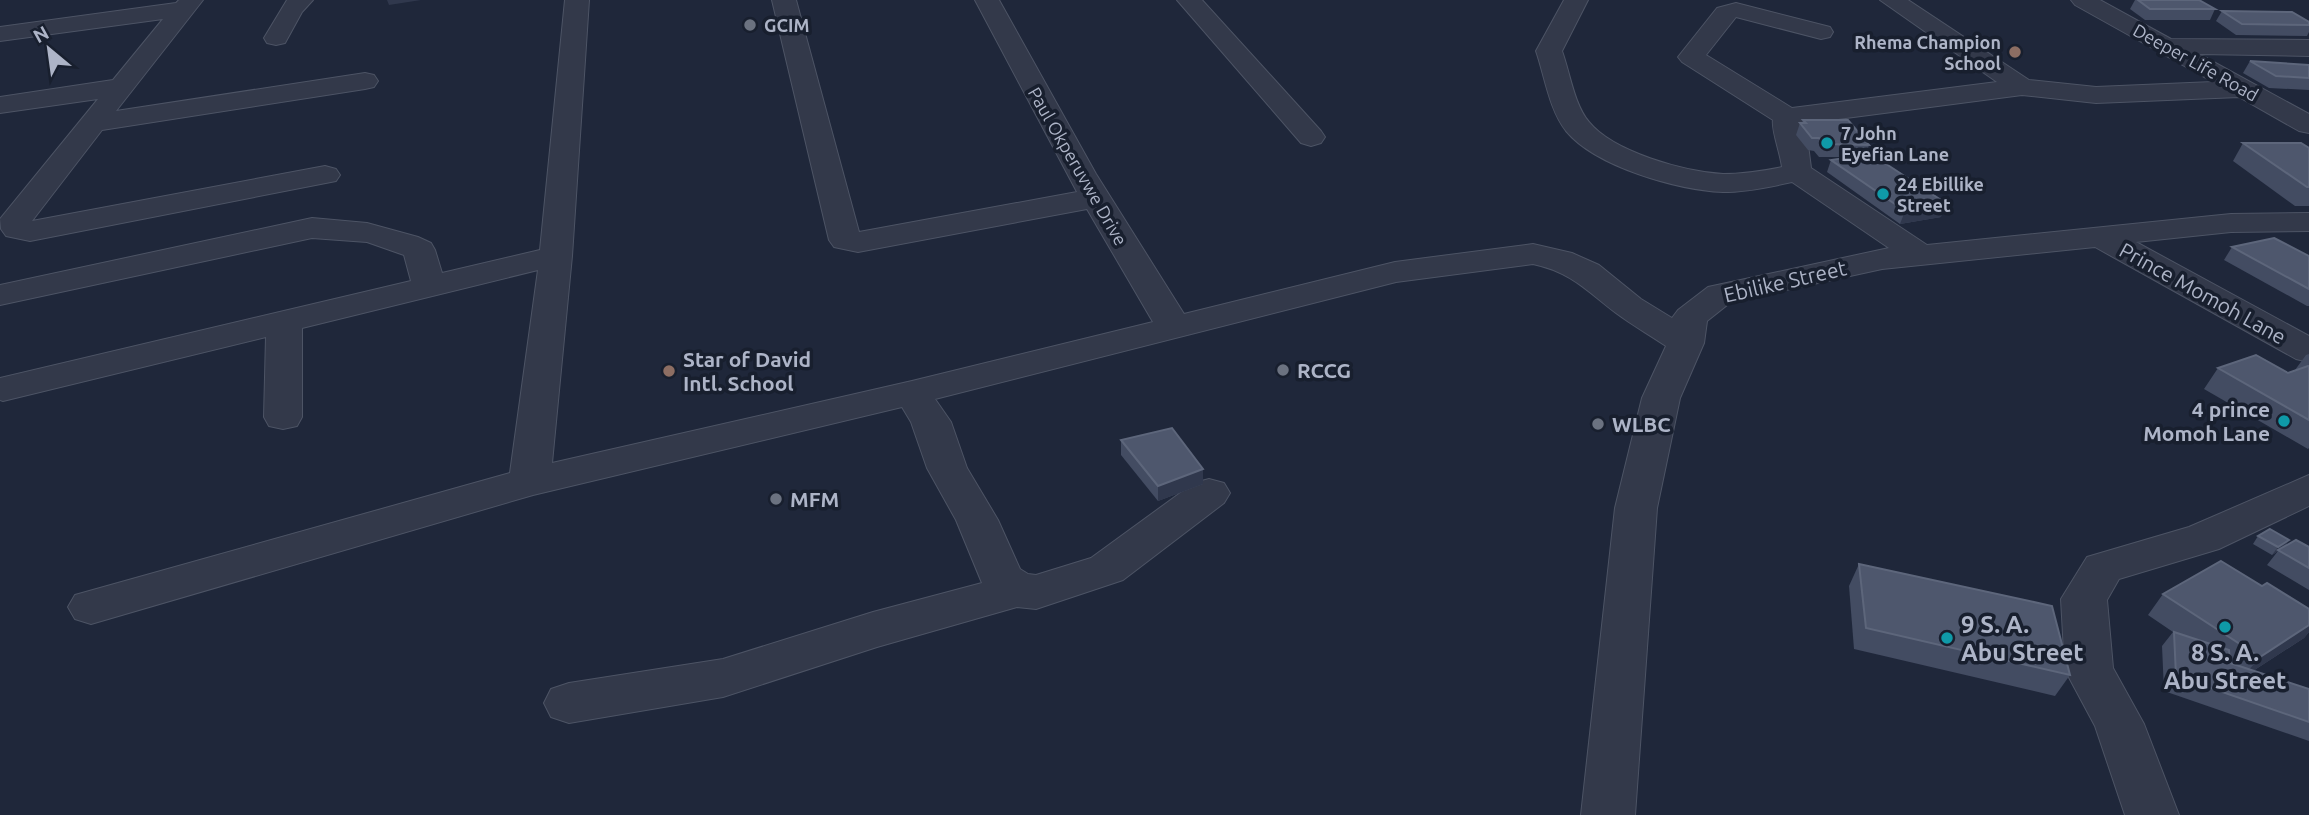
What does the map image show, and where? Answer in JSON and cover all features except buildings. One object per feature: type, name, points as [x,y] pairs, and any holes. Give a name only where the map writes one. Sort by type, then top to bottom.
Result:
[{"type":"street","points":[[276,38],[292,8],[301,0]]},
{"type":"street","points":[[530,482],[556,256],[577,0]]},
{"type":"street","points":[[783,0],[845,240],[858,242],[1096,198]]},
{"type":"street","name":"Paul Okperuvwe Drive","points":[[987,0],[1044,109],[1175,328]]},
{"type":"street","points":[[1576,0],[1549,51],[1575,124],[1596,145],[1642,165],[1713,182],[1767,179],[1797,172],[1919,254]]},
{"type":"street","points":[[1892,0],[2022,87]]},
{"type":"street","name":"Deeper Life Road","points":[[2083,0],[2309,125]]},
{"type":"street","points":[[1199,1],[1311,138]]},
{"type":"street","points":[[0,34],[187,5]]},
{"type":"street","points":[[187,5],[16,219],[17,229],[30,231],[325,175]]},
{"type":"street","points":[[1821,32],[1736,10],[1725,13],[1691,57],[1787,117],[2022,87],[2096,95],[2245,89]]},
{"type":"street","points":[[2169,46],[2309,48]]},
{"type":"street","points":[[93,123],[365,80]]},
{"type":"street","points":[[0,105],[122,87]]},
{"type":"street","points":[[1787,117],[1785,128],[1794,145],[1797,172]]},
{"type":"street","name":"Ebilike Street","points":[[1608,815],[1636,508],[1661,398],[1686,342],[1690,317],[1720,294],[1882,258],[2231,223],[2309,222]]},
{"type":"street","points":[[0,295],[312,228],[399,238],[419,250],[429,286]]},
{"type":"street","name":"Prince Momoh Lane","points":[[2098,235],[2309,351]]},
{"type":"street","points":[[91,607],[530,482],[912,393],[1395,272],[1448,263],[1533,254],[1560,260],[1587,272],[1629,306],[1686,342]]},
{"type":"street","points":[[4,389],[556,256]]},
{"type":"street","points":[[283,417],[284,321]]},
{"type":"street","points":[[912,393],[932,422],[947,468],[977,520],[1002,579],[1017,590]]},
{"type":"street","points":[[2152,815],[2119,724],[2089,670],[2084,599],[2103,568],[2204,538],[2309,489]]},
{"type":"street","points":[[569,702],[723,678],[873,630],[1017,590],[1036,592],[1107,569],[1209,493]]},
{"type":"place","name":"GCIM","points":[[750,25]]},
{"type":"place","name":"Rhema Champion School","points":[[2015,52]]},
{"type":"place","name":"7 John Eyefian Lane","points":[[1827,143]]},
{"type":"place","name":"24 Ebillike Street","points":[[1883,194]]},
{"type":"place","name":"RCCG","points":[[1283,370]]},
{"type":"place","name":"Star of David Intl. School","points":[[669,371]]},
{"type":"place","name":"4 prince Momoh Lane","points":[[2284,421]]},
{"type":"place","name":"WLBC","points":[[1598,424]]},
{"type":"place","name":"MFM","points":[[776,499]]},
{"type":"place","name":"8 S. A. Abu Street","points":[[2225,627]]},
{"type":"place","name":"9 S. A. Abu Street","points":[[1947,638]]}]
